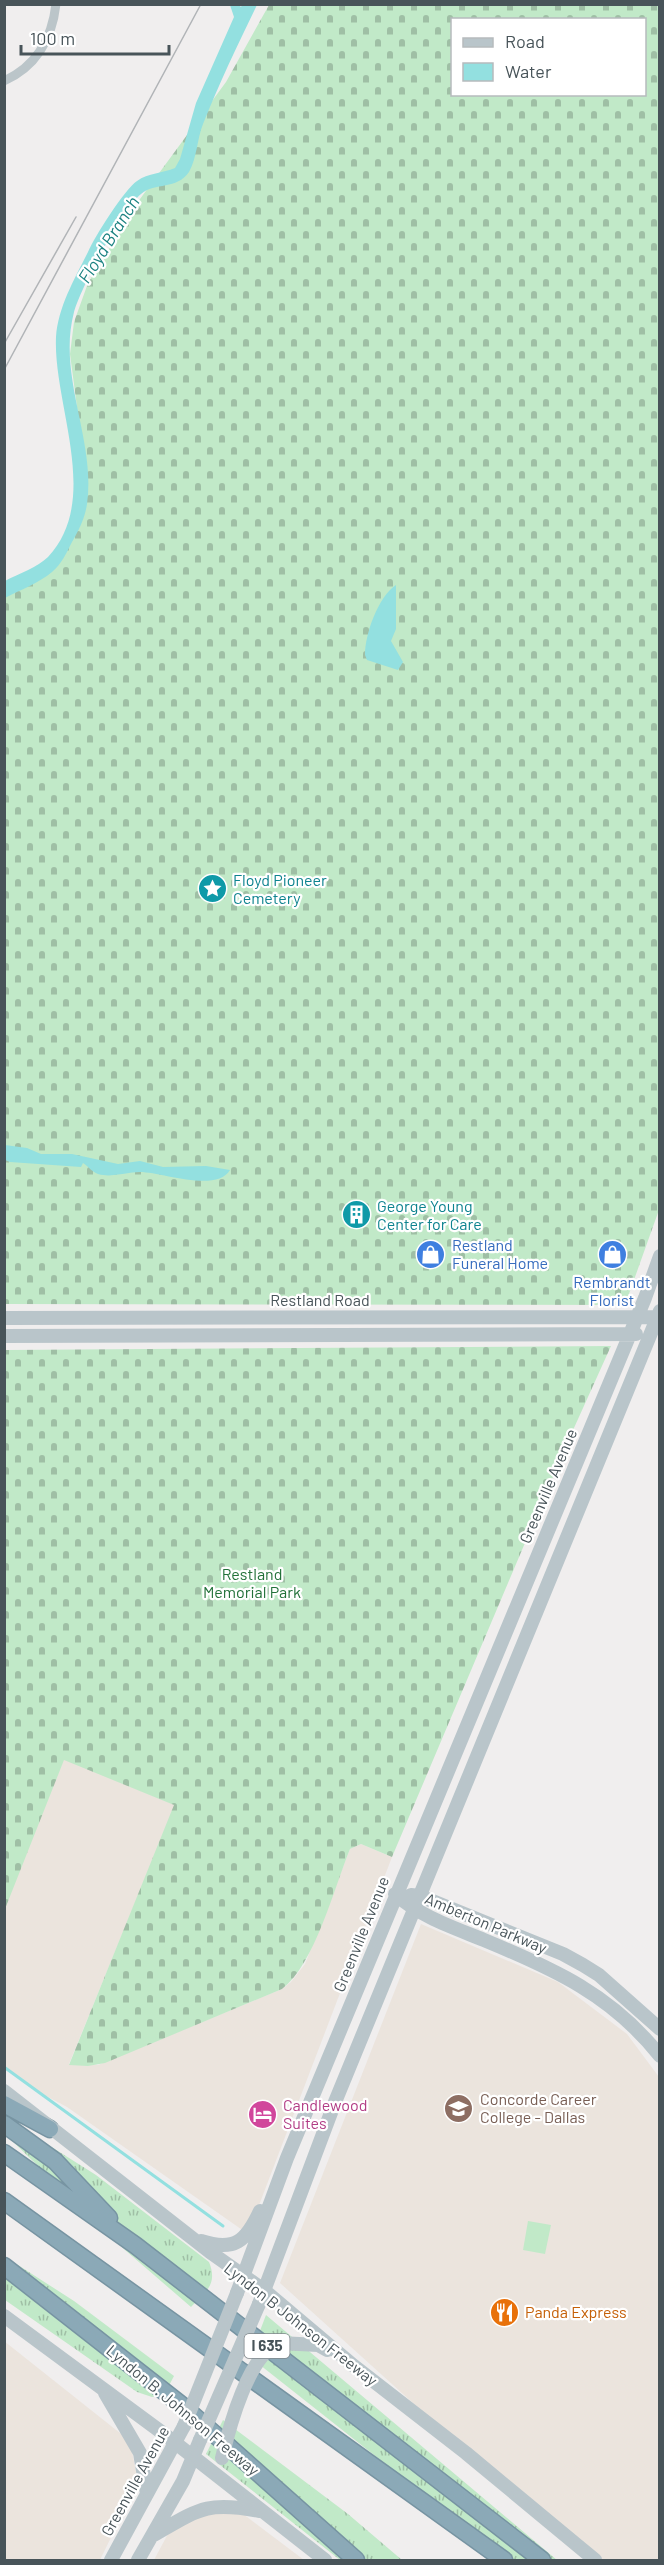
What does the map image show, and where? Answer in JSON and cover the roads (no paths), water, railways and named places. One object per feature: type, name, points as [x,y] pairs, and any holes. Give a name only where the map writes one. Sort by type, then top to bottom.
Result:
[{"type":"highway","points":[[4,2104],[50,2129]]},
{"type":"highway","points":[[4,2124],[55,2161],[135,2245]]},
{"type":"highway","name":"I 635","points":[[4,2153],[135,2245],[542,2560]]},
{"type":"highway","points":[[4,2201],[504,2560]]},
{"type":"highway","name":"Lyndon B. Johnson Freeway","points":[[4,2266],[184,2407],[356,2560]]},
{"type":"highway","points":[[4,2280],[152,2383]]},
{"type":"main road","name":"Greenville Avenue","points":[[111,2560],[184,2426],[329,2054],[660,1256]]},
{"type":"main road","name":"Restland Road","points":[[4,1318],[636,1317],[659,1315]]},
{"type":"main road","points":[[138,2560],[194,2457],[262,2298],[351,2063],[521,1649],[655,1334],[659,1315]]},
{"type":"main road","points":[[4,1336],[655,1334]]},
{"type":"main road","points":[[501,1641],[521,1649]]},
{"type":"main road","name":"Amberton Parkway","points":[[395,1894],[420,1896],[563,1954],[599,1975],[660,2029]]},
{"type":"main road","name":"Amberton Parkway","points":[[395,1894],[414,1911],[544,1966],[588,1989],[641,2032],[660,2056]]},
{"type":"main road","points":[[588,1989],[599,1975]]},
{"type":"main road","points":[[329,2054],[351,2063]]},
{"type":"main road","name":"Lyndon B Johnson Freeway","points":[[4,2091],[50,2129],[244,2277],[262,2298],[348,2361],[466,2453],[595,2560]]},
{"type":"main road","points":[[192,2238],[213,2245],[234,2245],[250,2232],[261,2209],[274,2193]]},
{"type":"main road","points":[[4,2316],[194,2457],[325,2560]]},
{"type":"main road","points":[[227,2483],[222,2458],[230,2422],[260,2357],[271,2345],[280,2343],[318,2345],[348,2361]]},
{"type":"main road","points":[[100,2386],[140,2453],[147,2494]]},
{"type":"main road","points":[[151,2537],[204,2508],[228,2505],[262,2511]]},
{"type":"street","points":[[4,81],[26,67],[44,48],[49,39],[56,4]]},
{"type":"water","name":"Floyd Branch","points":[[230,5],[241,7],[242,5],[257,5],[203,124],[189,172],[184,178],[172,184],[147,190],[133,203],[103,250],[74,312],[70,336],[70,360],[88,480],[87,504],[83,519],[66,554],[55,569],[41,580],[5,598],[5,581],[48,557],[64,534],[72,508],[71,451],[57,364],[57,326],[64,304],[92,245],[110,214],[131,186],[141,178],[175,168],[180,159],[196,103],[234,17]]},
{"type":"water","points":[[396,585],[396,629],[391,641],[403,662],[398,670],[367,660],[365,655],[367,637],[378,607]]},
{"type":"water","points":[[5,1145],[27,1148],[41,1154],[72,1154],[118,1164],[140,1161],[163,1167],[206,1166],[230,1170],[223,1177],[201,1181],[140,1172],[103,1175],[96,1173],[83,1163],[81,1167],[10,1162],[5,1160]]},
{"type":"waterway","points":[[4,2067],[223,2226]]},
{"type":"tram line","points":[[4,370],[201,4]]},
{"type":"tram line","points":[[4,344],[76,217]]},
{"type":"place","name":"Floyd Pioneer Cemetery","points":[[212,889]]},
{"type":"place","name":"George Young Center for Care","points":[[356,1215]]},
{"type":"place","name":"Restland Funeral Home","points":[[431,1254]]},
{"type":"place","name":"Rembrandt Florist","points":[[612,1254]]},
{"type":"place","name":"Concorde Career College - Dallas","points":[[459,2108]]},
{"type":"place","name":"Candlewood Suites","points":[[262,2114]]},
{"type":"place","name":"Panda Express","points":[[504,2312]]},
{"type":"park label","name":"Restland Memorial Park","points":[[252,1583]]}]
